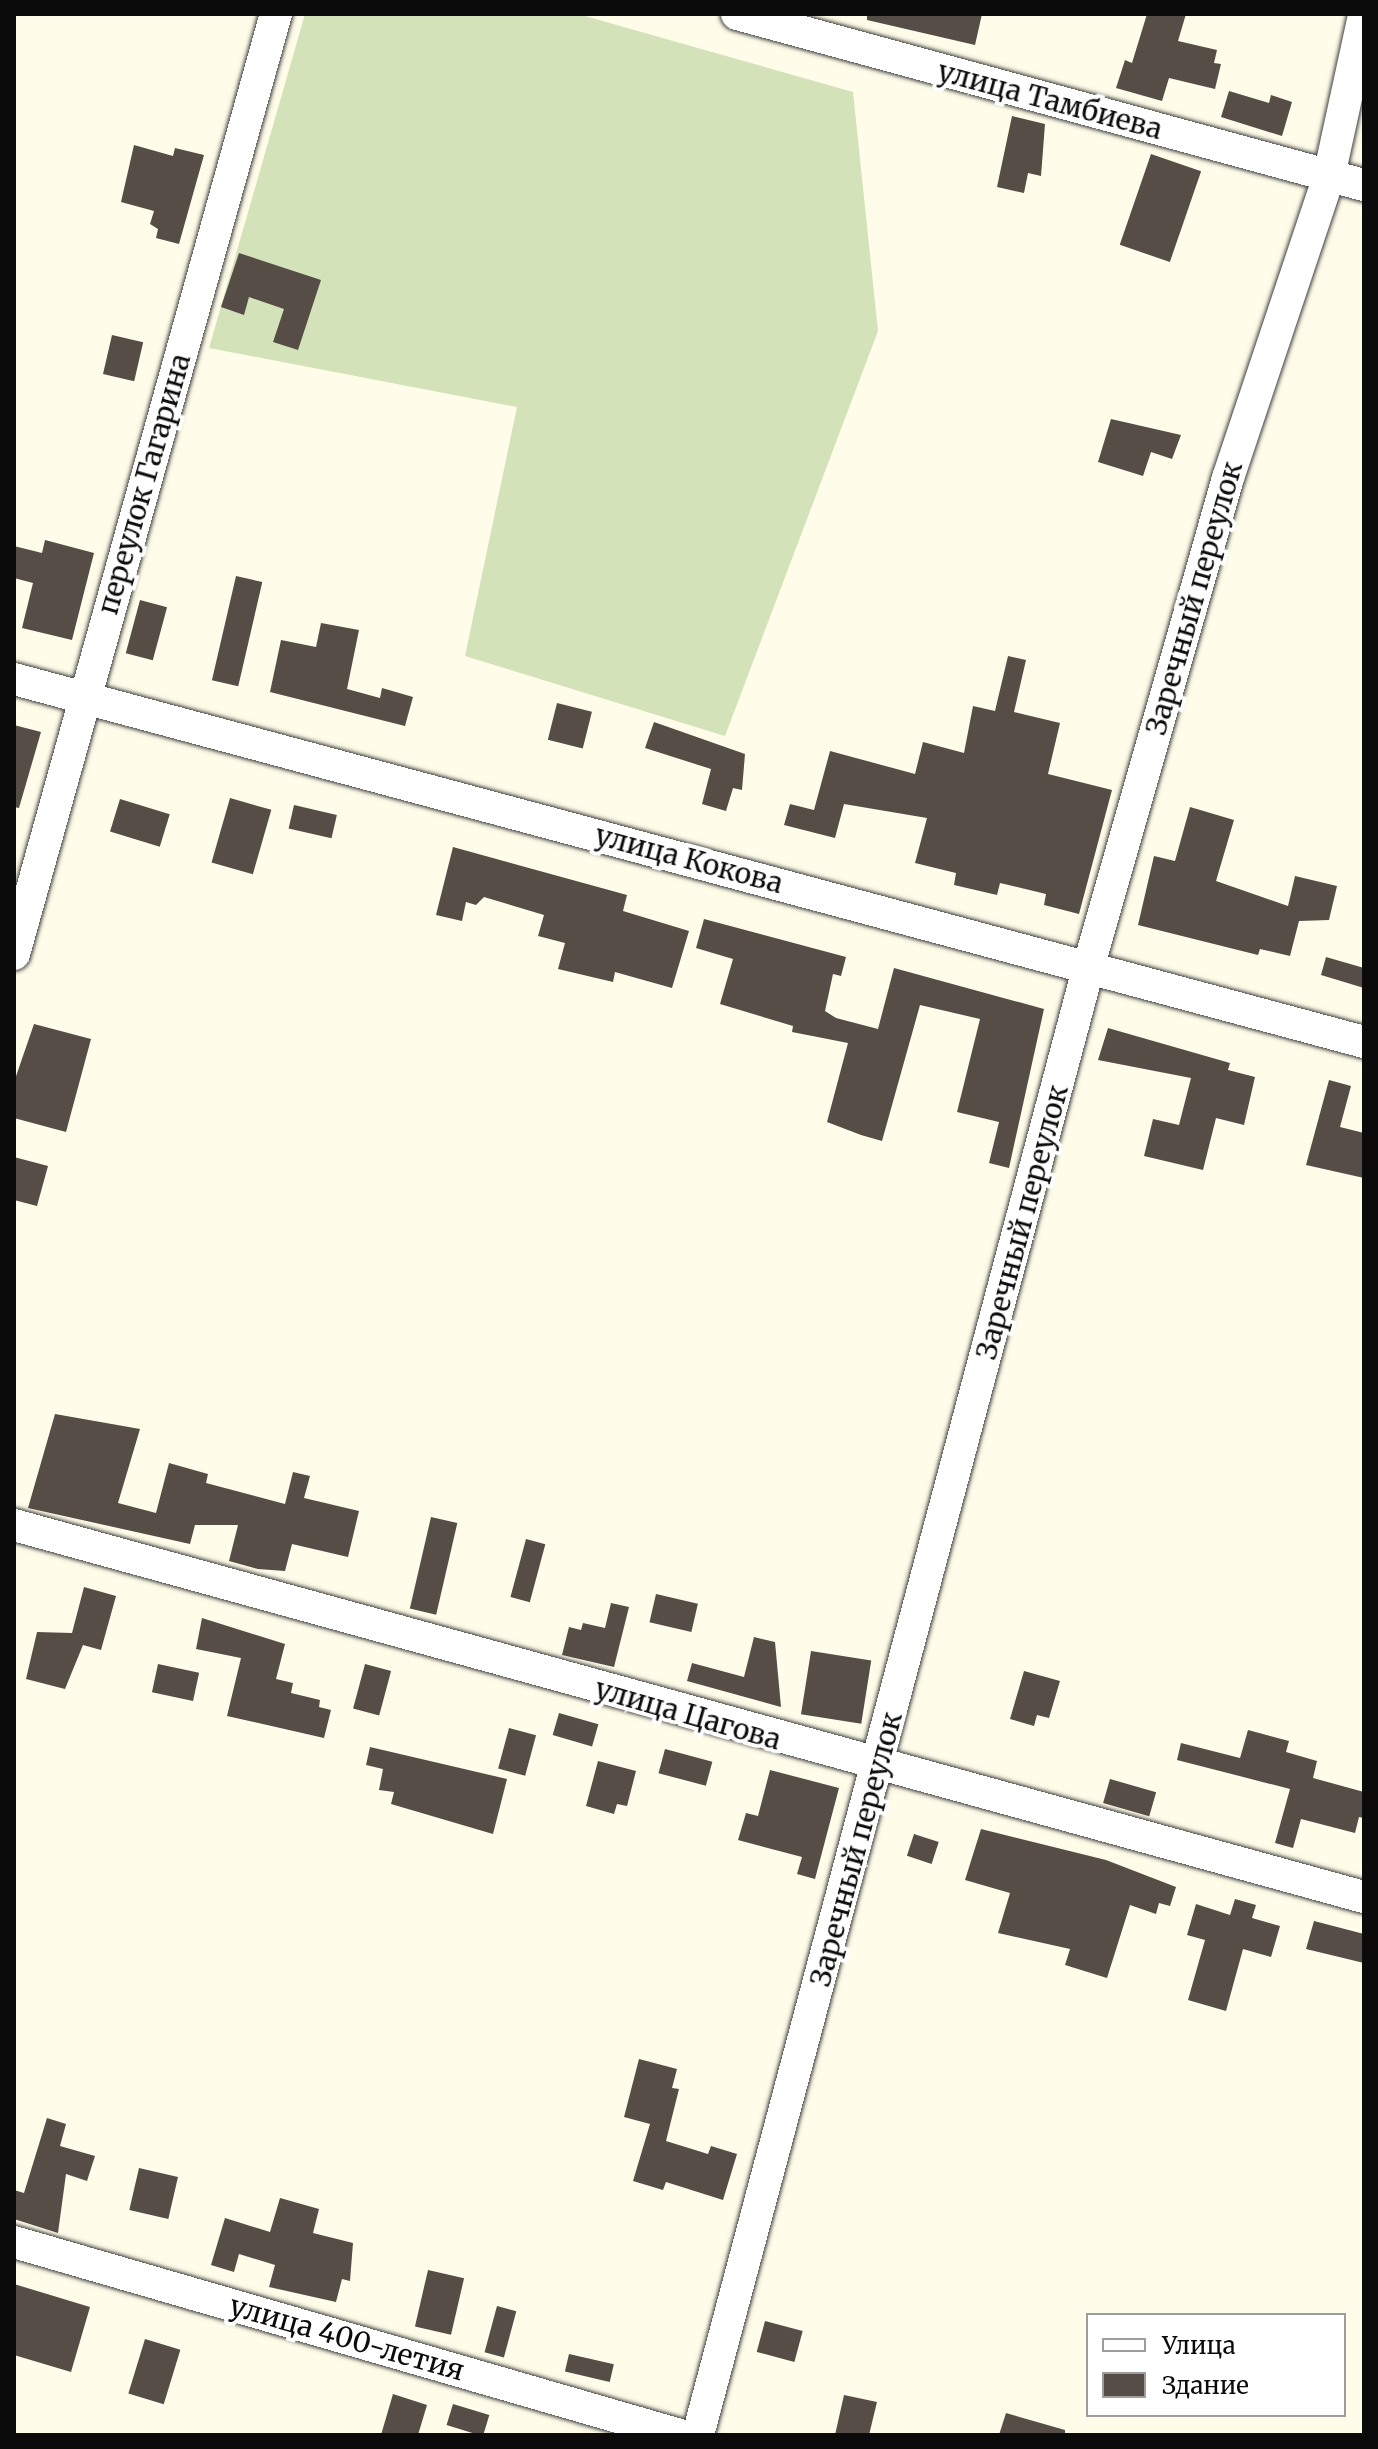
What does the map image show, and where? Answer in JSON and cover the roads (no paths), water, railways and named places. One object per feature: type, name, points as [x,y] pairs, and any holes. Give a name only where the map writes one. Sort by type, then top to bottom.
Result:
[{"type":"street","name":"переулок Гагарина","points":[[14,954],[276,14]]},
{"type":"street","name":"улица Тамбиева","points":[[737,14],[1364,185]]},
{"type":"street","name":"Заречный переулок","points":[[698,2435],[879,1768],[1089,965],[1228,478],[1329,176],[1364,16]]},
{"type":"street","name":"улица Кокова","points":[[14,679],[1089,965],[1364,1042]]},
{"type":"street","name":"улица Цагова","points":[[14,1525],[879,1768],[1364,1897]]},
{"type":"street","name":"улица 400-летия","points":[[14,2242],[680,2435]]}]
